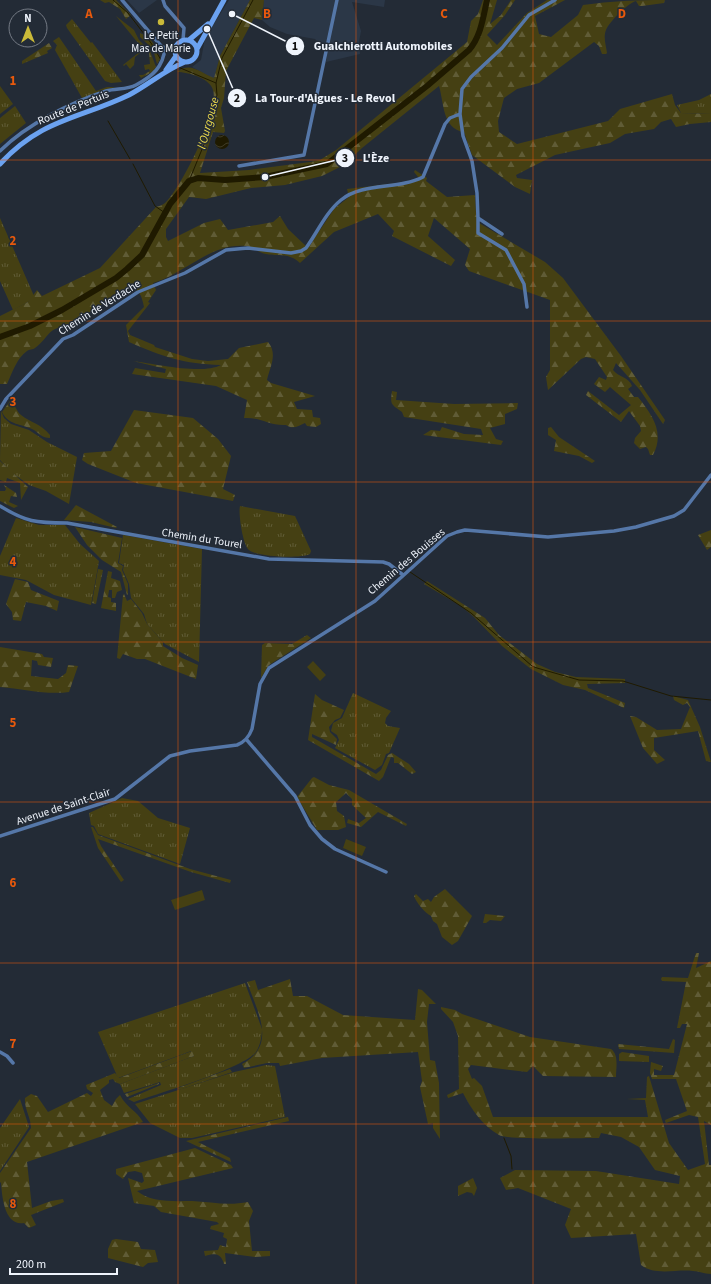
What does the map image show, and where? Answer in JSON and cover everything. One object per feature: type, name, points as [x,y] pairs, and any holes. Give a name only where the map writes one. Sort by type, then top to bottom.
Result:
[{"type":"main road","points":[[214,17],[186,40],[177,44],[174,49],[176,56],[185,62],[194,59],[197,49],[224,0]]},
{"type":"main road","points":[[186,40],[194,43],[197,49]]},
{"type":"main road","name":"Route de Pertuis","points":[[159,76],[170,66],[176,56]]},
{"type":"main road","name":"Route de Pertuis","points":[[0,164],[26,140],[42,129],[123,98],[185,62]]},
{"type":"street","points":[[122,0],[165,48],[174,49]]},
{"type":"street","points":[[163,0],[165,6],[184,28],[186,40]]},
{"type":"street","points":[[239,166],[304,154],[337,0]]},
{"type":"street","points":[[527,307],[524,284],[506,250],[478,233],[477,192],[472,161],[463,136],[460,114],[462,89],[471,77],[502,48],[529,15],[556,0]]},
{"type":"street","points":[[0,151],[23,131],[46,118],[98,94],[129,88],[139,83],[159,68],[163,61],[165,48]]},
{"type":"street","name":"Chemin de Verdache","points":[[0,409],[6,399],[62,339],[73,335],[138,292],[186,273],[226,250],[248,248],[291,253],[301,251],[306,248],[329,213],[342,200],[361,190],[409,184],[423,178],[445,124],[450,118],[460,114]]},
{"type":"street","points":[[478,218],[502,234]]},
{"type":"street","name":"Chemin des Bouisses","points":[[246,739],[252,729],[261,680],[269,668],[375,600],[447,536],[457,532],[477,531],[548,537],[614,531],[650,523],[674,516],[684,510],[711,475]]},
{"type":"street","name":"Chemin du Tourel","points":[[0,506],[18,517],[34,522],[67,523],[209,547],[269,559],[383,562],[389,564],[403,574]]},
{"type":"street","points":[[246,739],[294,796],[310,825],[322,839],[335,849],[386,872]]},
{"type":"street","name":"Avenue de Saint-Clair","points":[[0,836],[108,802],[130,788],[170,756],[190,751],[237,745],[246,739]]},
{"type":"street","points":[[0,1052],[7,1056],[13,1063]]},
{"type":"shaded area","points":[[127,0],[157,0],[139,13]]},
{"type":"shaded area","points":[[229,0],[250,0],[220,56],[214,79],[192,67],[201,60],[205,38]]},
{"type":"shaded area","points":[[264,0],[385,0],[384,7],[352,2],[361,31],[359,42],[360,54],[326,62],[328,48],[323,47],[315,39],[287,34],[270,27],[262,20]]},
{"type":"green space","points":[[100,0],[116,0],[131,15],[126,19],[120,9],[109,2],[105,3]]},
{"type":"green space","points":[[250,0],[264,0],[262,20],[254,18],[226,71],[224,98],[221,108],[225,131],[224,133],[213,132],[200,173],[249,170],[320,160],[336,150],[467,42],[471,21],[478,14],[483,0],[497,0],[490,24],[501,15],[511,0],[515,0],[505,15],[487,35],[497,45],[527,13],[547,0],[565,0],[535,16],[539,34],[551,37],[578,15],[583,5],[624,1],[665,0],[664,3],[642,6],[639,6],[636,1],[619,13],[611,22],[605,33],[606,54],[602,54],[599,46],[594,42],[539,83],[517,89],[504,98],[498,121],[499,132],[517,144],[608,121],[620,109],[672,94],[675,105],[681,113],[711,114],[711,122],[676,127],[671,119],[661,122],[654,129],[625,134],[610,143],[555,155],[516,175],[517,178],[532,180],[530,194],[515,187],[472,155],[464,132],[457,130],[452,126],[445,114],[439,86],[362,148],[344,165],[322,176],[285,185],[251,188],[206,199],[189,197],[166,229],[166,237],[168,241],[204,223],[220,219],[228,230],[273,222],[280,216],[288,229],[308,248],[334,209],[349,197],[347,189],[414,181],[419,178],[414,172],[415,170],[427,178],[426,181],[447,197],[475,195],[476,213],[479,223],[545,262],[563,278],[621,356],[665,420],[663,424],[640,390],[616,363],[613,370],[631,383],[632,386],[628,389],[634,397],[638,397],[648,410],[655,424],[658,439],[653,455],[650,455],[646,447],[640,449],[634,443],[635,438],[641,431],[640,426],[629,411],[621,422],[586,395],[588,391],[619,415],[631,405],[610,387],[605,392],[594,384],[599,377],[606,380],[607,377],[595,359],[586,357],[581,359],[548,390],[546,377],[550,370],[550,300],[469,271],[465,265],[470,249],[434,218],[428,236],[455,260],[451,266],[392,236],[394,231],[378,214],[334,232],[300,263],[292,257],[271,255],[246,246],[233,246],[210,254],[165,279],[153,283],[156,290],[148,302],[150,303],[128,331],[130,335],[154,345],[155,347],[192,359],[208,361],[228,359],[239,348],[268,342],[273,356],[267,380],[271,383],[315,396],[294,402],[297,409],[312,410],[313,417],[320,418],[321,424],[316,427],[307,426],[305,423],[296,427],[291,427],[244,418],[247,400],[216,386],[132,374],[135,368],[165,373],[166,369],[133,361],[191,369],[213,368],[221,365],[174,359],[129,342],[126,325],[144,307],[138,292],[129,287],[68,326],[52,331],[34,349],[28,350],[23,354],[15,366],[7,384],[0,384],[0,316],[28,302],[37,290],[42,296],[100,268],[156,207],[165,203],[172,195],[198,149],[211,114],[214,100],[213,90],[208,82],[198,76],[177,72],[182,69],[191,68],[214,78],[220,56]]},
{"type":"green space","points":[[116,16],[134,30],[139,40],[150,51],[156,67],[152,72],[141,78],[139,75],[143,75],[150,71],[149,69],[145,70],[144,65],[150,64],[149,53],[144,50],[135,57],[134,65],[130,69],[126,64],[124,66],[123,65],[143,49]]},
{"type":"green space","points":[[72,19],[91,43],[92,42],[122,82],[111,83],[105,81],[67,28],[66,25]]},
{"type":"green space","points":[[140,33],[148,37],[155,47],[160,59],[157,64],[153,49],[140,37]]},
{"type":"green space","points":[[59,37],[96,91],[107,87],[115,87],[82,98],[55,50],[57,45],[53,41]]},
{"type":"green space","points":[[48,44],[52,48],[47,51],[48,53],[22,64],[22,61],[42,48],[48,48]]},
{"type":"green space","points":[[0,86],[13,104],[0,114]]},
{"type":"green space","points":[[711,94],[711,114],[681,113],[677,105],[699,100]]},
{"type":"green space","points":[[15,106],[26,123],[0,144],[0,118]]},
{"type":"green space","points":[[0,218],[34,296],[28,302],[13,310],[0,281]]},
{"type":"green space","points":[[392,391],[397,392],[396,400],[454,404],[518,403],[517,409],[505,414],[505,424],[490,428],[496,439],[503,441],[501,445],[423,435],[431,430],[440,431],[442,427],[464,434],[483,435],[481,429],[404,417],[402,412],[391,402]]},
{"type":"green space","points":[[10,401],[14,404],[21,415],[43,428],[50,435],[50,438],[43,437],[34,430],[8,420],[2,412]]},
{"type":"green space","points":[[134,410],[193,418],[218,439],[231,456],[223,489],[235,495],[233,501],[136,483],[88,464],[82,460],[84,453],[111,451]]},
{"type":"green space","points":[[1,411],[4,418],[11,424],[29,430],[47,442],[77,457],[69,504],[46,491],[29,485],[11,472],[0,460]]},
{"type":"green space","points":[[551,427],[559,437],[595,461],[592,463],[579,456],[554,451],[556,440],[548,435],[548,428]]},
{"type":"green space","points":[[0,461],[28,487],[21,500],[20,483],[7,478],[6,482],[0,480]]},
{"type":"green space","points":[[4,485],[16,493],[17,497],[11,496],[9,502],[18,506],[14,508],[0,501],[0,491],[5,491],[6,489]]},
{"type":"green space","points":[[76,505],[117,527],[91,522],[64,520]]},
{"type":"green space","points":[[240,506],[295,516],[311,551],[310,554],[305,556],[269,556],[249,550],[245,542],[242,529]]},
{"type":"green space","points":[[16,518],[39,525],[65,525],[80,544],[99,561],[91,605],[54,595],[26,580],[0,575],[0,556]]},
{"type":"green space","points":[[75,527],[122,538],[118,563],[123,566],[122,570],[128,584],[127,595],[121,572],[102,560],[87,545]]},
{"type":"green space","points":[[711,530],[711,547],[707,550],[698,535]]},
{"type":"green space","points":[[123,535],[202,549],[199,662],[165,644],[147,624],[144,614],[131,598],[129,584],[123,570],[124,565],[119,563]]},
{"type":"green space","points":[[98,569],[103,570],[96,604],[92,603]]},
{"type":"green space","points":[[108,571],[112,572],[111,578],[120,581],[122,590],[117,592],[115,598],[112,598],[112,590],[109,590],[108,597],[111,598],[111,602],[116,603],[116,611],[101,608]]},
{"type":"green space","points":[[15,579],[28,582],[31,590],[59,601],[57,611],[46,606],[26,602],[21,621],[13,620],[12,612],[6,604]]},
{"type":"green space","points":[[427,581],[485,618],[499,635],[537,664],[555,672],[576,677],[625,679],[625,683],[587,684],[588,688],[625,703],[624,708],[585,690],[563,685],[531,669],[502,646],[473,616],[461,606],[424,584]]},
{"type":"green space","points":[[124,594],[127,601],[131,599],[142,613],[147,624],[163,642],[163,646],[182,658],[198,665],[196,679],[145,659],[137,659],[123,654],[120,659],[117,658]]},
{"type":"green space","points":[[307,635],[311,638],[269,665],[261,678],[262,645],[265,643],[292,644]]},
{"type":"green space","points":[[0,647],[42,654],[44,657],[53,658],[51,667],[38,665],[37,661],[32,660],[31,676],[58,679],[66,673],[68,665],[78,666],[69,692],[44,692],[0,687]]},
{"type":"green space","points":[[313,661],[326,675],[320,681],[307,667]]},
{"type":"green space","points":[[353,693],[391,711],[386,718],[385,723],[388,726],[400,728],[389,753],[386,754],[382,765],[375,770],[335,748],[339,740],[337,735],[331,731],[333,723],[342,718]]},
{"type":"green space","points":[[315,694],[322,700],[344,710],[340,718],[335,720],[329,727],[330,732],[337,739],[336,745],[312,734],[312,737],[376,774],[381,770],[388,755],[392,753],[409,764],[416,772],[412,774],[398,763],[394,763],[394,758],[391,757],[383,777],[379,781],[308,740]]},
{"type":"green space","points":[[673,696],[688,700],[700,727],[711,762],[706,761],[698,731],[654,738],[654,750],[665,760],[657,764],[643,748],[630,716],[636,717],[657,730],[681,729],[690,707],[687,703],[683,705],[674,700]]},
{"type":"green space","points":[[314,777],[329,785],[349,790],[407,824],[406,826],[378,812],[361,827],[347,823],[348,819],[359,823],[366,818],[352,805],[352,799],[346,793],[336,802],[337,811],[344,816],[346,827],[338,830],[317,830],[297,797]]},
{"type":"green space","points":[[122,798],[138,801],[158,818],[190,828],[180,864],[98,834],[94,826],[91,825],[89,813]]},
{"type":"green space","points":[[91,827],[93,827],[98,835],[190,869],[231,880],[230,883],[191,872],[98,839],[101,846],[124,880],[121,882],[98,848]]},
{"type":"green space","points":[[346,839],[366,847],[362,856],[343,848]]},
{"type":"green space","points":[[445,889],[472,916],[458,941],[452,945],[442,937],[437,924],[421,907],[414,896],[416,894],[423,901],[428,899],[431,902],[434,897]]},
{"type":"green space","points":[[202,890],[205,900],[175,910],[171,900]]},
{"type":"green space","points":[[485,914],[505,916],[501,921],[490,920],[483,923]]},
{"type":"green space","points":[[696,953],[699,953],[696,968],[711,961],[711,1125],[704,1121],[709,1165],[711,1165],[711,1274],[695,1271],[659,1271],[641,1265],[636,1234],[571,1238],[565,1225],[571,1209],[518,1188],[506,1190],[500,1178],[515,1170],[596,1171],[679,1184],[680,1176],[655,1170],[639,1147],[621,1137],[601,1133],[599,1138],[516,1138],[505,1137],[493,1131],[478,1117],[463,1093],[448,1098],[447,1095],[459,1089],[458,1036],[453,1022],[441,1009],[441,1007],[455,1010],[462,1014],[530,1037],[611,1049],[615,1054],[616,1077],[543,1076],[533,1066],[527,1072],[471,1065],[468,1069],[472,1079],[474,1078],[482,1086],[493,1117],[648,1117],[645,1100],[627,1099],[646,1098],[647,1077],[649,1076],[669,1143],[688,1170],[705,1164],[698,1117],[689,1115],[666,1123],[665,1120],[687,1111],[676,1079],[652,1079],[650,1073],[651,1062],[663,1066],[661,1071],[654,1069],[654,1075],[674,1075],[687,1024],[682,1024],[680,1028],[677,1028],[686,982],[662,981],[661,979],[662,977],[688,978]]},
{"type":"green space","points":[[290,979],[293,996],[307,996],[343,1015],[415,1020],[418,989],[422,990],[436,1004],[429,1004],[427,1022],[430,1060],[435,1061],[439,1083],[440,1139],[433,1128],[433,1123],[428,1124],[420,1087],[422,1081],[418,1052],[322,1058],[280,1066],[279,1063],[267,1063],[244,1068],[242,1064],[253,1056],[259,1047],[262,1037],[262,1027],[256,1004],[247,982],[255,980],[258,990]]},
{"type":"green space","points":[[245,983],[262,1029],[259,1047],[256,1052],[235,1065],[199,1080],[134,1102],[128,1099],[161,1085],[160,1082],[124,1093],[120,1084],[194,1056],[191,1051],[118,1078],[98,1032]]},
{"type":"green space","points":[[673,1039],[675,1040],[674,1053],[619,1049],[618,1044],[669,1049]]},
{"type":"green space","points":[[192,1051],[194,1056],[120,1084],[115,1082],[113,1079],[109,1080],[109,1083],[100,1090],[104,1100],[112,1106],[120,1095],[125,1103],[143,1122],[27,1162],[32,1208],[51,1201],[63,1199],[64,1202],[31,1215],[36,1225],[29,1228],[24,1223],[17,1223],[12,1220],[5,1209],[3,1202],[0,1173],[31,1128],[25,1098],[31,1094],[37,1096],[48,1112],[87,1093],[91,1096],[93,1093],[87,1089],[86,1085],[115,1073],[119,1078]]},
{"type":"green space","points":[[622,1052],[649,1056],[649,1062],[619,1061],[619,1054]]},
{"type":"green space","points":[[266,1065],[275,1066],[285,1117],[192,1138],[180,1138],[150,1123],[135,1104],[234,1072]]},
{"type":"green space","points":[[230,1069],[232,1072],[179,1090],[178,1088]]},
{"type":"green space","points":[[159,1083],[127,1097],[125,1094]]},
{"type":"green space","points":[[20,1099],[29,1127],[0,1171],[0,1128]]},
{"type":"green space","points":[[288,1117],[289,1121],[198,1142],[230,1158],[231,1162],[186,1141]]},
{"type":"green space","points":[[195,1148],[231,1165],[233,1168],[137,1191],[149,1198],[171,1201],[227,1204],[248,1202],[253,1211],[249,1221],[252,1251],[270,1251],[270,1256],[255,1257],[225,1253],[226,1264],[224,1264],[223,1260],[217,1255],[212,1254],[205,1256],[204,1251],[218,1250],[220,1245],[226,1247],[227,1239],[223,1237],[224,1233],[210,1229],[211,1226],[219,1224],[217,1222],[161,1212],[154,1206],[134,1203],[128,1178],[142,1183],[144,1181],[142,1173],[135,1171],[128,1172],[123,1179],[116,1174],[116,1169]]},
{"type":"green space","points":[[473,1178],[477,1188],[474,1196],[472,1193],[467,1192],[458,1196],[458,1186]]},
{"type":"green space","points":[[116,1239],[138,1242],[141,1249],[155,1250],[158,1262],[148,1263],[143,1267],[108,1258],[108,1249],[112,1240]]},
{"type":"water","points":[[219,135],[225,135],[229,139],[229,145],[225,149],[219,149],[215,145],[215,139]]},
{"type":"waterway","points":[[113,0],[128,13],[151,43],[161,60]]},
{"type":"waterway","name":"l'Ourgouse","points":[[189,181],[205,142],[217,95],[216,83],[222,58],[253,0]]},
{"type":"waterway","points":[[0,337],[30,326],[62,310],[116,278],[127,269],[142,255],[170,204],[189,181],[198,178],[225,180],[265,177],[327,164],[427,86],[469,50],[479,33],[487,0]]},
{"type":"waterway","points":[[178,67],[216,83]]},
{"type":"waterway","points":[[108,121],[130,159]]},
{"type":"waterway","points":[[133,164],[155,206],[165,213]]},
{"type":"waterway","points":[[410,572],[471,613],[532,666],[579,680],[623,681],[671,696],[711,700]]},
{"type":"waterway","points":[[504,1138],[511,1156],[512,1169]]},
{"type":"place","name":"Gualchierotti Automobiles","points":[[232,14]]},
{"type":"place","name":"Le Petit Mas de Marie","points":[[161,22]]},
{"type":"place","name":"La Tour-d'Aigues - Le Revol","points":[[207,29]]},
{"type":"place","name":"L'Èze","points":[[265,177]]}]
